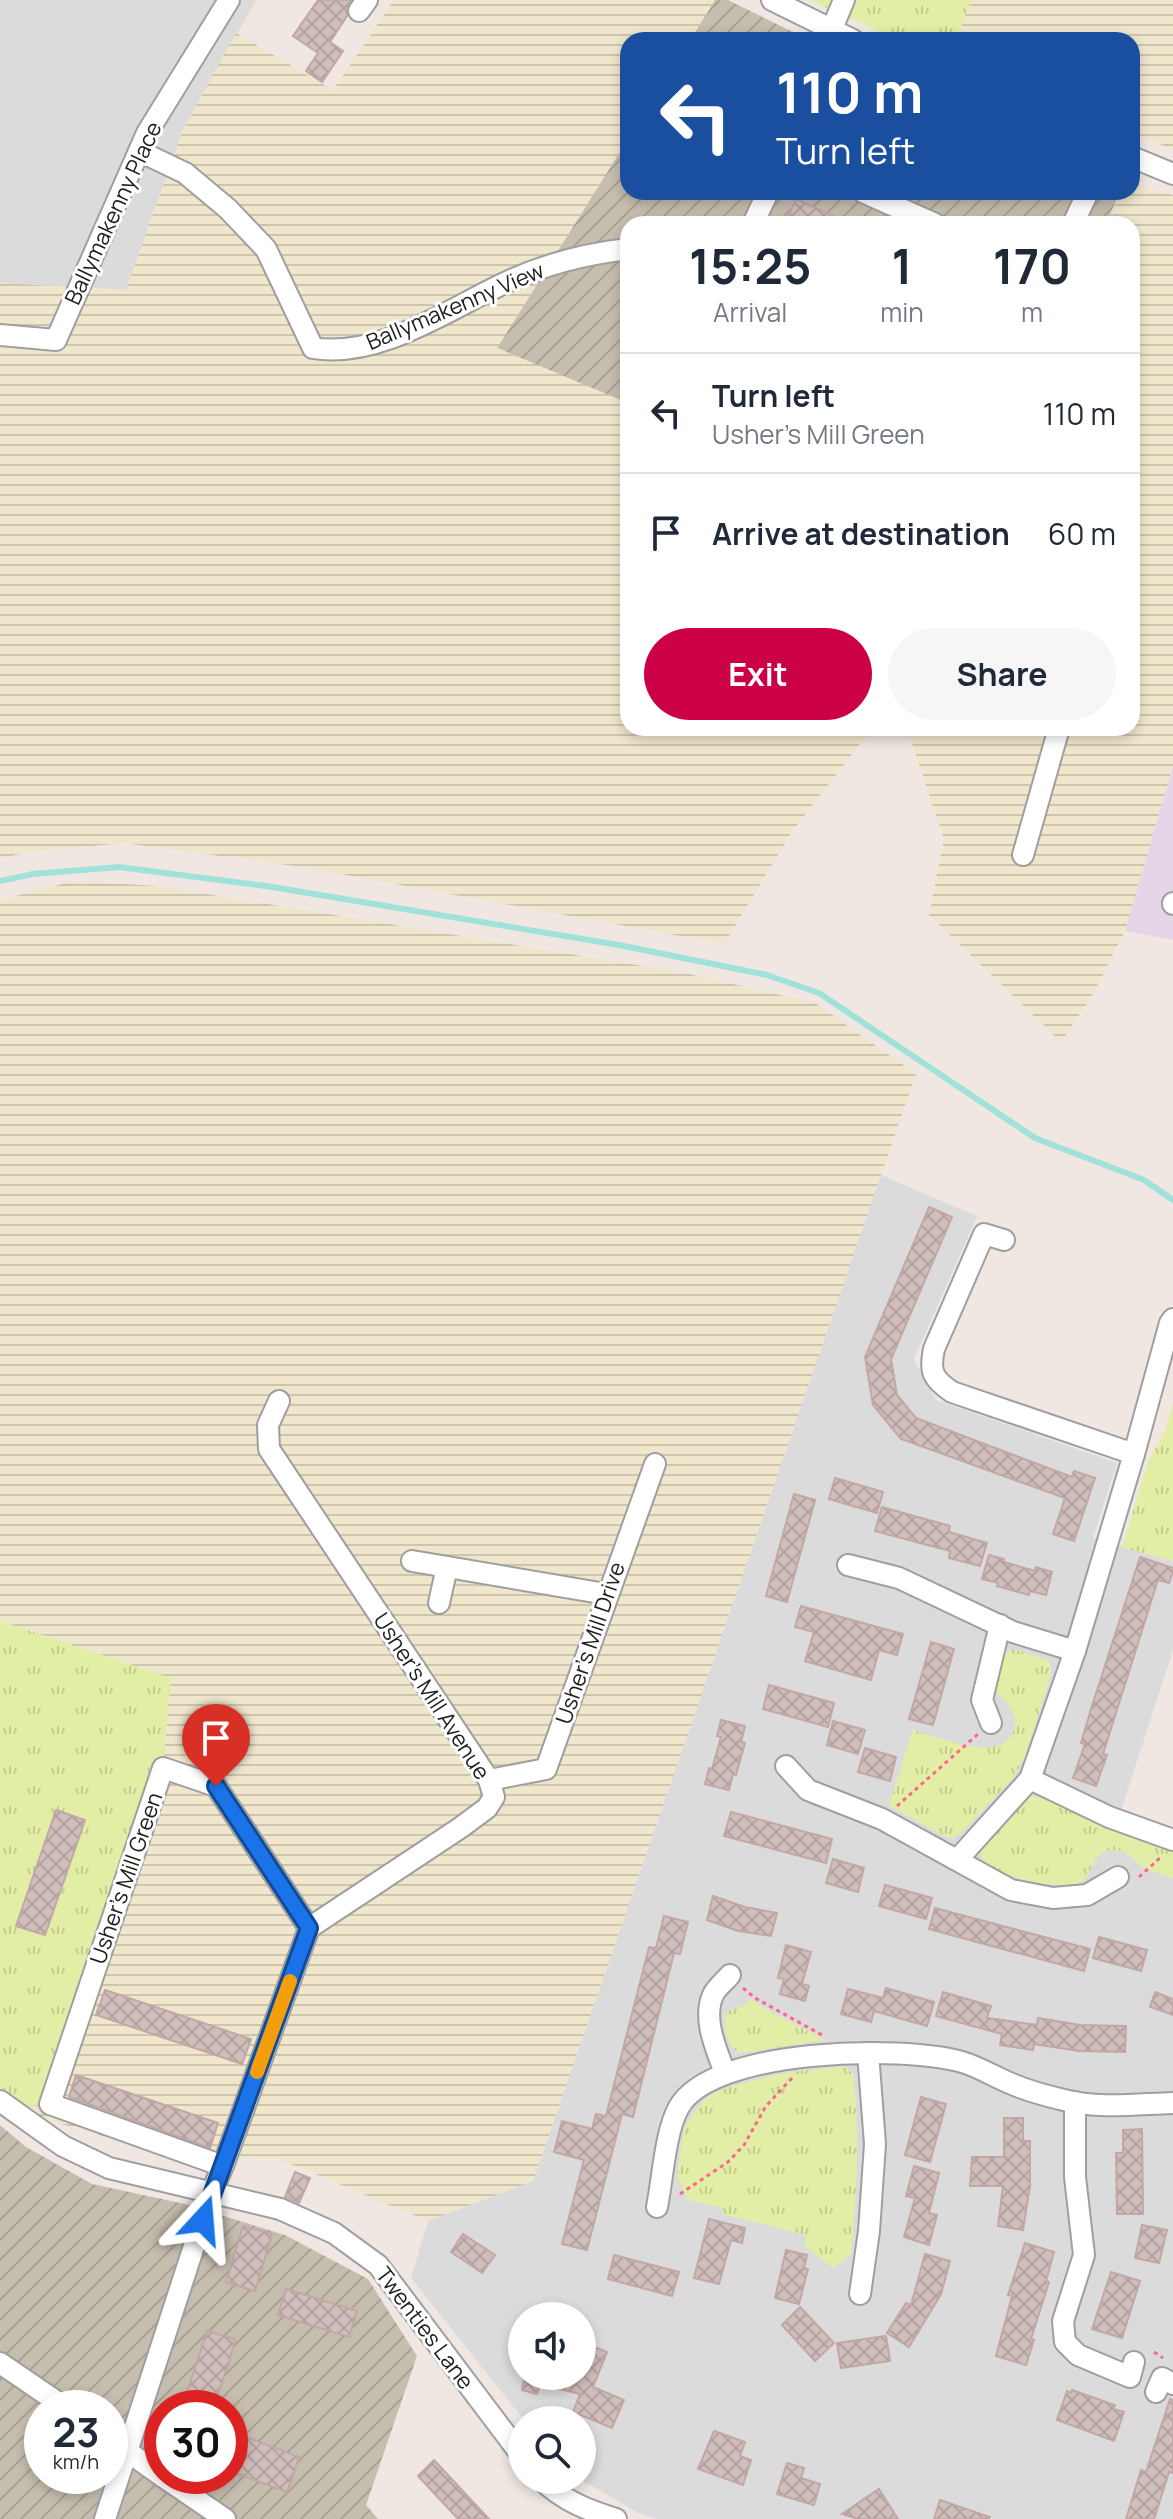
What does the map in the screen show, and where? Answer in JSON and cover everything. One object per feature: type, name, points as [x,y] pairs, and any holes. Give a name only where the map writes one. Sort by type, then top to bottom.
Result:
[{"type":"street","name":"Ballymakenny Place","points":[[0,335],[56,340],[139,151],[229,0]]},
{"type":"street","points":[[772,0],[831,31],[844,0]]},
{"type":"street","name":"Ballymakenny View","points":[[139,151],[185,173],[228,209],[266,249],[313,348],[335,351],[373,344],[438,317],[510,280],[581,255],[620,250]]},
{"type":"street","points":[[1140,160],[1173,174]]},
{"type":"street","points":[[881,200],[917,216]]},
{"type":"street","points":[[1023,855],[1057,736]]},
{"type":"street","points":[[1004,1240],[984,1234],[934,1349],[930,1368],[935,1381],[952,1392],[1134,1454]]},
{"type":"street","points":[[957,1860],[1030,1779],[1075,1651],[1173,1319]]},
{"type":"street","name":"Usher's Mill Avenue","points":[[279,1401],[268,1425],[269,1449],[489,1780],[494,1797],[487,1808],[309,1928]]},
{"type":"street","name":"Usher's Mill Drive","points":[[489,1780],[546,1769],[655,1464]]},
{"type":"street","points":[[412,1561],[606,1594]]},
{"type":"street","points":[[848,1565],[899,1578],[1013,1632],[1075,1651]]},
{"type":"street","points":[[439,1603],[447,1567]]},
{"type":"street","points":[[991,1723],[982,1700],[1000,1625]]},
{"type":"street","points":[[786,1766],[808,1790],[882,1819],[1011,1890],[1053,1898],[1087,1895],[1118,1877]]},
{"type":"street","name":"Usher's Mill Green","points":[[223,2166],[50,2104],[163,1768],[216,1786],[309,1928]]},
{"type":"street","points":[[1030,1779],[1109,1817],[1173,1840]]},
{"type":"street","points":[[144,2463],[128,2452],[212,2191],[309,1928]]},
{"type":"street","points":[[725,2073],[715,2046],[710,2017],[713,1996],[730,1975]]},
{"type":"street","points":[[860,2294],[869,2231],[875,2144],[868,2053]]},
{"type":"street","points":[[657,2207],[668,2134],[680,2106],[696,2087],[725,2073],[778,2060],[841,2054],[905,2053],[962,2062],[1016,2086],[1075,2102],[1105,2105],[1173,2103]]},
{"type":"street","name":"Twenties Lane","points":[[0,2101],[63,2146],[109,2168],[280,2209],[334,2233],[378,2265],[508,2437]]},
{"type":"street","points":[[1075,2102],[1075,2177],[1084,2255],[1063,2321],[1065,2342],[1078,2355],[1130,2377],[1134,2362]]},
{"type":"street","points":[[0,2363],[40,2390]]},
{"type":"street","points":[[105,2519],[114,2494]]},
{"type":"street","points":[[188,2494],[225,2519]]},
{"type":"street","points":[[556,2494],[590,2515],[616,2519]]},
{"type":"path","points":[[882,1819],[991,1723]]},
{"type":"path","points":[[1118,1877],[1141,1877],[1162,1856],[1173,1852]]},
{"type":"path","points":[[730,1975],[755,1998],[829,2038],[841,2054]]},
{"type":"path","points":[[657,2207],[728,2162],[744,2145],[766,2106],[798,2072],[804,2058]]},
{"type":"shaded area","points":[[0,0],[256,0],[183,130],[126,290],[0,283]]},
{"type":"shaded area","points":[[394,0],[715,0],[695,32],[620,32],[620,152],[497,348],[620,400],[620,736],[866,736],[791,833],[724,944],[302,867],[123,843],[0,858],[0,283],[126,290],[183,130],[236,33],[333,90]]},
{"type":"shaded area","points":[[715,0],[728,0],[793,32],[695,32]]},
{"type":"shaded area","points":[[971,0],[1173,0],[1173,149],[1140,137],[1140,32],[959,32]]},
{"type":"shaded area","points":[[620,152],[620,200],[1116,200],[1110,216],[620,216],[620,401],[497,348]]},
{"type":"shaded area","points":[[1140,185],[1173,195],[1173,765],[1125,931],[1092,996],[1061,1042],[929,915],[944,839],[911,741],[906,736],[1140,736],[1140,216],[1110,216],[1116,200],[1140,200]]},
{"type":"shaded area","points":[[1173,765],[1173,940],[1125,931]]},
{"type":"shaded area","points":[[74,881],[158,886],[685,973],[815,1003],[916,1074],[533,2181],[428,2221],[279,2159],[179,2158],[7,2108],[170,1678],[0,1621],[0,900]]},
{"type":"shaded area","points":[[881,1175],[977,1216],[914,1359],[936,1400],[1117,1463],[1093,1538],[1173,1561],[1173,1650],[1116,1826],[1173,1849],[1173,2519],[658,2519],[638,2513],[596,2488],[596,2406],[513,2406],[411,2278],[428,2221],[533,2181]]},
{"type":"shaded area","points":[[0,2125],[26,2147],[92,2184],[185,2204],[285,2235],[368,2279],[417,2356],[366,2505],[378,2519],[0,2519]]},
{"type":"green space","points":[[810,0],[971,0],[959,32],[880,32]]},
{"type":"green space","points":[[1173,1402],[1173,1561],[1122,1547],[1148,1462],[1165,1431]]},
{"type":"green space","points":[[0,1621],[171,1678],[163,1768],[50,2104],[7,2108],[0,2098]]},
{"type":"green space","points":[[1013,1649],[1050,1663],[1051,1673],[1025,1757],[1012,1779],[963,1831],[953,1838],[944,1836],[889,1805],[913,1730],[968,1746],[996,1746],[1006,1741],[1014,1729],[1015,1718],[994,1688],[999,1657]]},
{"type":"green space","points":[[1030,1797],[1039,1797],[1173,1849],[1173,1878],[1146,1869],[1129,1855],[1114,1850],[1102,1853],[1088,1876],[1075,1886],[1020,1879],[992,1868],[983,1861],[980,1851],[982,1844],[1012,1810]]},
{"type":"green space","points":[[751,1999],[825,2040],[741,2053],[736,2051],[727,2036],[726,2012],[745,2005]]},
{"type":"green space","points":[[844,2066],[853,2074],[857,2142],[851,2254],[833,2268],[805,2246],[806,2235],[722,2214],[724,2208],[688,2200],[677,2177],[684,2129],[697,2108],[710,2095],[778,2074]]},
{"type":"building","points":[[318,0],[351,0],[346,9],[347,16],[330,42],[343,51],[322,82],[306,71],[318,53],[293,36]]},
{"type":"building","points":[[798,200],[833,216],[789,216]]},
{"type":"building","points":[[929,1207],[952,1217],[891,1359],[897,1395],[916,1418],[1072,1477],[1074,1471],[1095,1478],[1074,1541],[1053,1534],[1065,1498],[901,1439],[873,1405],[865,1357]]},
{"type":"building","points":[[835,1478],[883,1492],[877,1513],[829,1499]]},
{"type":"building","points":[[794,1494],[815,1500],[787,1602],[766,1596]]},
{"type":"building","points":[[882,1507],[950,1526],[949,1532],[987,1543],[980,1566],[949,1558],[950,1551],[875,1531]]},
{"type":"building","points":[[989,1555],[1035,1571],[1036,1567],[1052,1572],[1046,1595],[1030,1591],[1029,1595],[982,1579]]},
{"type":"building","points":[[1140,1557],[1173,1568],[1173,1571],[1169,1583],[1158,1580],[1103,1754],[1107,1755],[1096,1786],[1073,1778],[1085,1744],[1081,1743],[1092,1706]]},
{"type":"building","points":[[801,1606],[903,1634],[897,1655],[879,1650],[871,1680],[805,1661],[814,1632],[795,1627]]},
{"type":"building","points":[[931,1642],[954,1649],[933,1725],[909,1719]]},
{"type":"building","points":[[769,1685],[834,1703],[828,1727],[763,1709]]},
{"type":"building","points":[[721,1720],[745,1726],[741,1742],[745,1743],[729,1790],[705,1784],[721,1737],[717,1736]]},
{"type":"building","points":[[833,1721],[865,1730],[858,1754],[827,1745]]},
{"type":"building","points":[[865,1748],[896,1757],[890,1781],[858,1772]]},
{"type":"building","points":[[56,1810],[85,1820],[45,1935],[16,1926]]},
{"type":"building","points":[[731,1812],[832,1839],[826,1863],[724,1836]]},
{"type":"building","points":[[833,1859],[864,1868],[858,1892],[826,1883]]},
{"type":"building","points":[[885,1885],[932,1898],[926,1919],[879,1906]]},
{"type":"building","points":[[713,1896],[745,1907],[777,1913],[771,1936],[738,1931],[707,1920]]},
{"type":"building","points":[[935,1908],[1090,1949],[1084,1971],[929,1929]]},
{"type":"building","points":[[664,1916],[688,1922],[680,1954],[674,1953],[633,2117],[622,2114],[587,2250],[562,2244],[584,2160],[554,2152],[562,2121],[592,2129],[596,2114],[606,2116],[649,1947],[656,1948]]},
{"type":"building","points":[[1099,1937],[1147,1950],[1141,1971],[1093,1958]]},
{"type":"building","points":[[786,1945],[811,1952],[802,1984],[809,1986],[805,2001],[780,1994],[784,1979],[778,1978]]},
{"type":"building","points":[[886,1988],[934,2002],[927,2026],[874,2011],[871,2022],[841,2014],[848,1989],[883,1998]]},
{"type":"building","points":[[105,1990],[251,2039],[242,2064],[96,2015]]},
{"type":"building","points":[[943,1992],[991,2006],[987,2018],[1037,2025],[1038,2018],[1080,2025],[1126,2026],[1125,2052],[1079,2051],[1034,2044],[1033,2050],[1000,2045],[1002,2034],[936,2016]]},
{"type":"building","points":[[1155,1992],[1173,1999],[1173,2015],[1150,2007]]},
{"type":"building","points":[[76,2075],[218,2123],[210,2148],[69,2097]]},
{"type":"building","points":[[921,2097],[946,2104],[930,2162],[905,2155]]},
{"type":"building","points":[[1004,2118],[1023,2118],[1023,2141],[1030,2141],[1030,2186],[1023,2230],[998,2226],[1003,2186],[970,2186],[972,2157],[1004,2157]]},
{"type":"building","points":[[1142,2129],[1143,2214],[1117,2214],[1116,2153],[1123,2153],[1123,2130]]},
{"type":"building","points":[[914,2166],[939,2173],[929,2213],[937,2215],[929,2245],[904,2237],[915,2198],[906,2196]]},
{"type":"building","points":[[295,2172],[310,2178],[299,2203],[285,2197]]},
{"type":"building","points":[[709,2219],[745,2228],[742,2243],[731,2240],[719,2284],[694,2278]]},
{"type":"building","points":[[1142,2225],[1167,2230],[1159,2263],[1135,2258]]},
{"type":"building","points":[[243,2226],[272,2234],[255,2291],[226,2282]]},
{"type":"building","points":[[463,2234],[495,2255],[482,2273],[451,2252]]},
{"type":"building","points":[[1025,2243],[1054,2252],[1026,2365],[996,2356],[1012,2296],[1008,2295]]},
{"type":"building","points":[[786,2250],[807,2255],[804,2268],[808,2269],[799,2304],[775,2298]]},
{"type":"building","points":[[925,2254],[950,2261],[941,2294],[909,2347],[887,2333],[906,2303],[911,2305]]},
{"type":"building","points":[[614,2255],[679,2272],[672,2296],[608,2279]]},
{"type":"building","points":[[1111,2272],[1140,2281],[1122,2338],[1092,2329]]},
{"type":"building","points":[[286,2289],[357,2311],[349,2337],[278,2315]]},
{"type":"building","points":[[800,2307],[834,2343],[815,2361],[782,2325]]},
{"type":"building","points":[[207,2331],[235,2339],[219,2390],[188,2390]]},
{"type":"building","points":[[886,2336],[890,2361],[841,2368],[837,2343]]},
{"type":"building","points":[[596,2348],[607,2352],[596,2380]]},
{"type":"building","points":[[596,2388],[624,2400],[612,2428],[596,2421],[596,2406],[575,2406],[580,2394],[564,2390]]},
{"type":"building","points":[[1072,2390],[1115,2405],[1113,2409],[1124,2412],[1114,2441],[1057,2420],[1067,2391],[1071,2393]]},
{"type":"building","points":[[1170,2399],[1173,2400],[1173,2473],[1169,2472],[1154,2519],[1126,2519],[1141,2470],[1146,2472]]},
{"type":"building","points":[[714,2431],[745,2442],[740,2456],[751,2460],[743,2485],[698,2469]]},
{"type":"building","points":[[248,2438],[299,2457],[287,2492],[248,2478]]},
{"type":"building","points":[[434,2460],[489,2519],[458,2519],[418,2476]]},
{"type":"building","points":[[787,2463],[804,2468],[801,2478],[820,2484],[814,2505],[777,2494]]},
{"type":"building","points":[[879,2489],[898,2519],[858,2519],[842,2514]]},
{"type":"building","points":[[940,2500],[990,2517],[934,2519]]},
{"type":"waterway","points":[[0,881],[33,874],[119,867],[266,886],[619,945],[767,975],[819,993],[1035,1138],[1144,1180],[1173,1200]]},
{"type":"slow traffic","points":[[257,2072],[290,1981]]},
{"type":"route","points":[[203,2220],[309,1928],[216,1786]]}]
